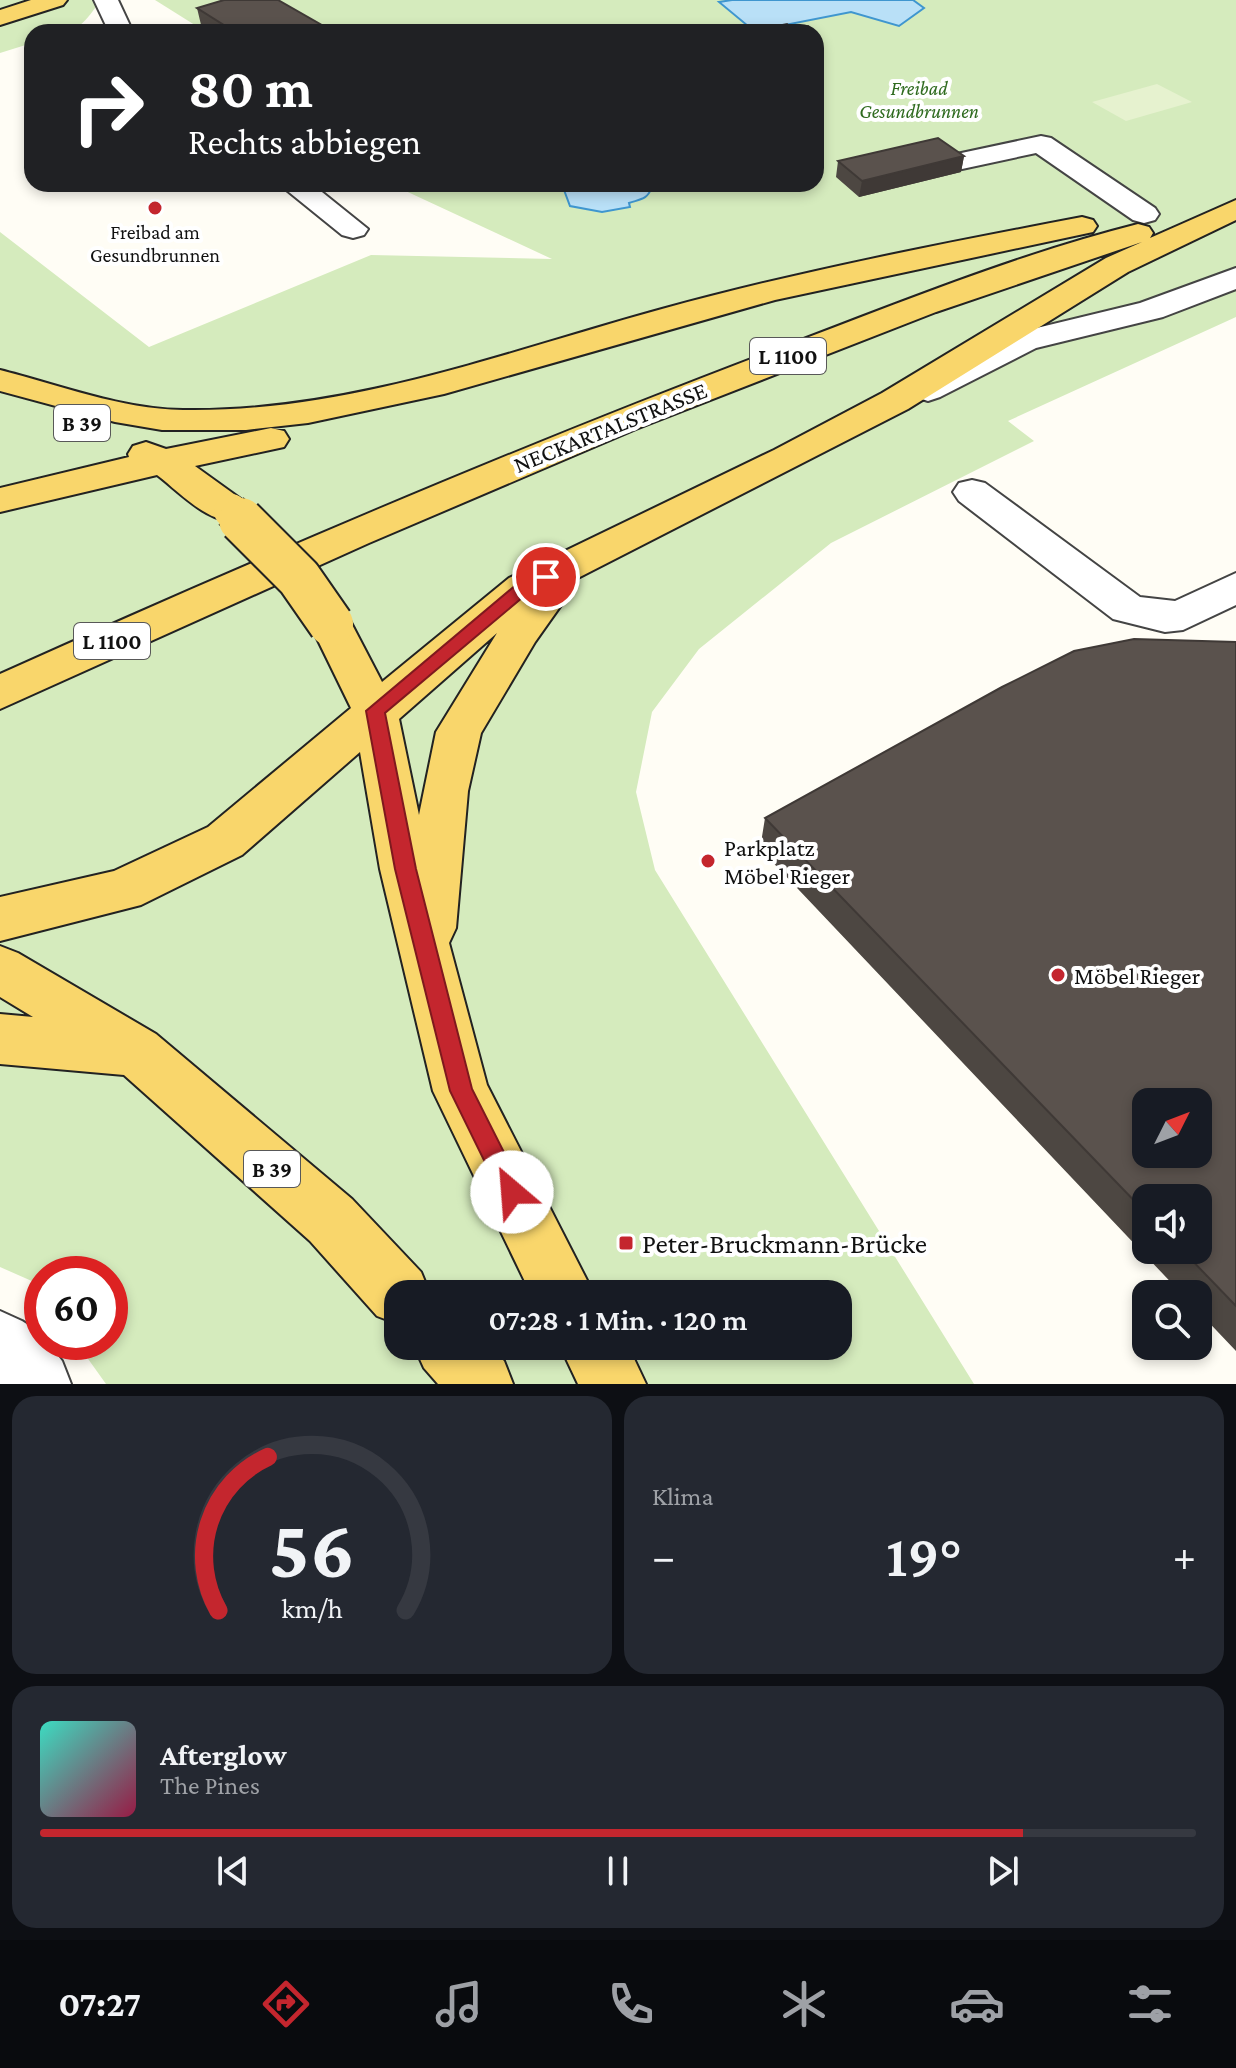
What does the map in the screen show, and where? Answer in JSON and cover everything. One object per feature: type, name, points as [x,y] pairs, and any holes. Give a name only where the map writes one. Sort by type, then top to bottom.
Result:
[{"type":"main road","points":[[0,8],[24,0]]},
{"type":"main road","points":[[0,18],[55,0]]},
{"type":"main road","points":[[0,382],[98,407],[180,421],[274,417],[420,391],[676,316],[833,276],[1144,214],[1236,200]]},
{"type":"main road","name":"NECKARTALSTRASSE","points":[[0,693],[349,534],[588,435],[953,296],[1236,200]]},
{"type":"main road","points":[[0,919],[123,890],[225,841],[523,588],[895,401],[1117,265],[1236,209]]},
{"type":"main road","name":"B 39","points":[[0,382],[164,462],[231,511],[297,574],[318,599],[375,711],[405,869],[461,1091],[556,1280]]},
{"type":"main road","points":[[0,500],[72,481],[334,426],[400,404],[420,391]]},
{"type":"main road","points":[[428,958],[445,791],[459,732],[520,631],[569,567]]},
{"type":"main road","name":"B 39","points":[[0,969],[137,1052],[331,1220],[386,1280]]},
{"type":"main road","points":[[0,1039],[137,1052]]},
{"type":"main road","points":[[459,1360],[481,1384]]},
{"type":"main road","points":[[600,1360],[614,1384]]},
{"type":"street","points":[[106,0],[117,24]]},
{"type":"street","points":[[962,161],[1041,144],[1144,214]]},
{"type":"street","points":[[304,192],[353,229]]},
{"type":"street","points":[[895,401],[930,389],[1024,341],[1151,310],[1236,278]]},
{"type":"street","points":[[972,492],[1128,609],[1165,617],[1183,615],[1236,587]]},
{"type":"street","points":[[0,1343],[19,1357],[39,1384]]},
{"type":"green space","points":[[0,0],[101,0],[81,24],[24,24],[24,46],[0,53]]},
{"type":"green space","name":"Freibad Gesundbrunnen","points":[[155,0],[1236,0],[1236,317],[1008,421],[1034,441],[831,543],[699,649],[652,712],[636,792],[655,870],[974,1384],[106,1384],[89,1360],[128,1360],[128,1256],[24,1256],[24,1278],[0,1267],[0,232],[149,347],[371,255],[552,259],[408,192],[824,192],[824,24],[193,24]]},
{"type":"green space","points":[[1157,84],[1192,102],[1126,121],[1092,102]]},
{"type":"water","points":[[913,0],[924,8],[899,26],[851,12],[790,24],[746,24],[719,2]]},
{"type":"water","points":[[565,192],[649,192],[646,197],[629,203],[630,207],[602,212],[570,206]]},
{"type":"building","points":[[224,0],[278,0],[320,24],[222,24],[197,8]]},
{"type":"building","points":[[938,138],[964,156],[862,181],[838,161]]},
{"type":"building","name":"Möbel Rieger","points":[[1134,639],[1236,642],[1236,1306],[1196,1264],[1212,1264],[1212,1184],[1132,1184],[1132,1198],[765,818],[1002,687],[1074,651]]},
{"type":"place","name":"Freibad am Gesundbrunnen","points":[[155,208]]},
{"type":"place","name":"Parkplatz Möbel Rieger","points":[[708,861]]},
{"type":"place","name":"Möbel Rieger","points":[[1058,975]]},
{"type":"place","name":"Peter-Bruckmann-Brücke","points":[[626,1243]]},
{"type":"route","points":[[512,1192],[461,1091],[405,869],[375,711],[523,588],[546,577]]}]
